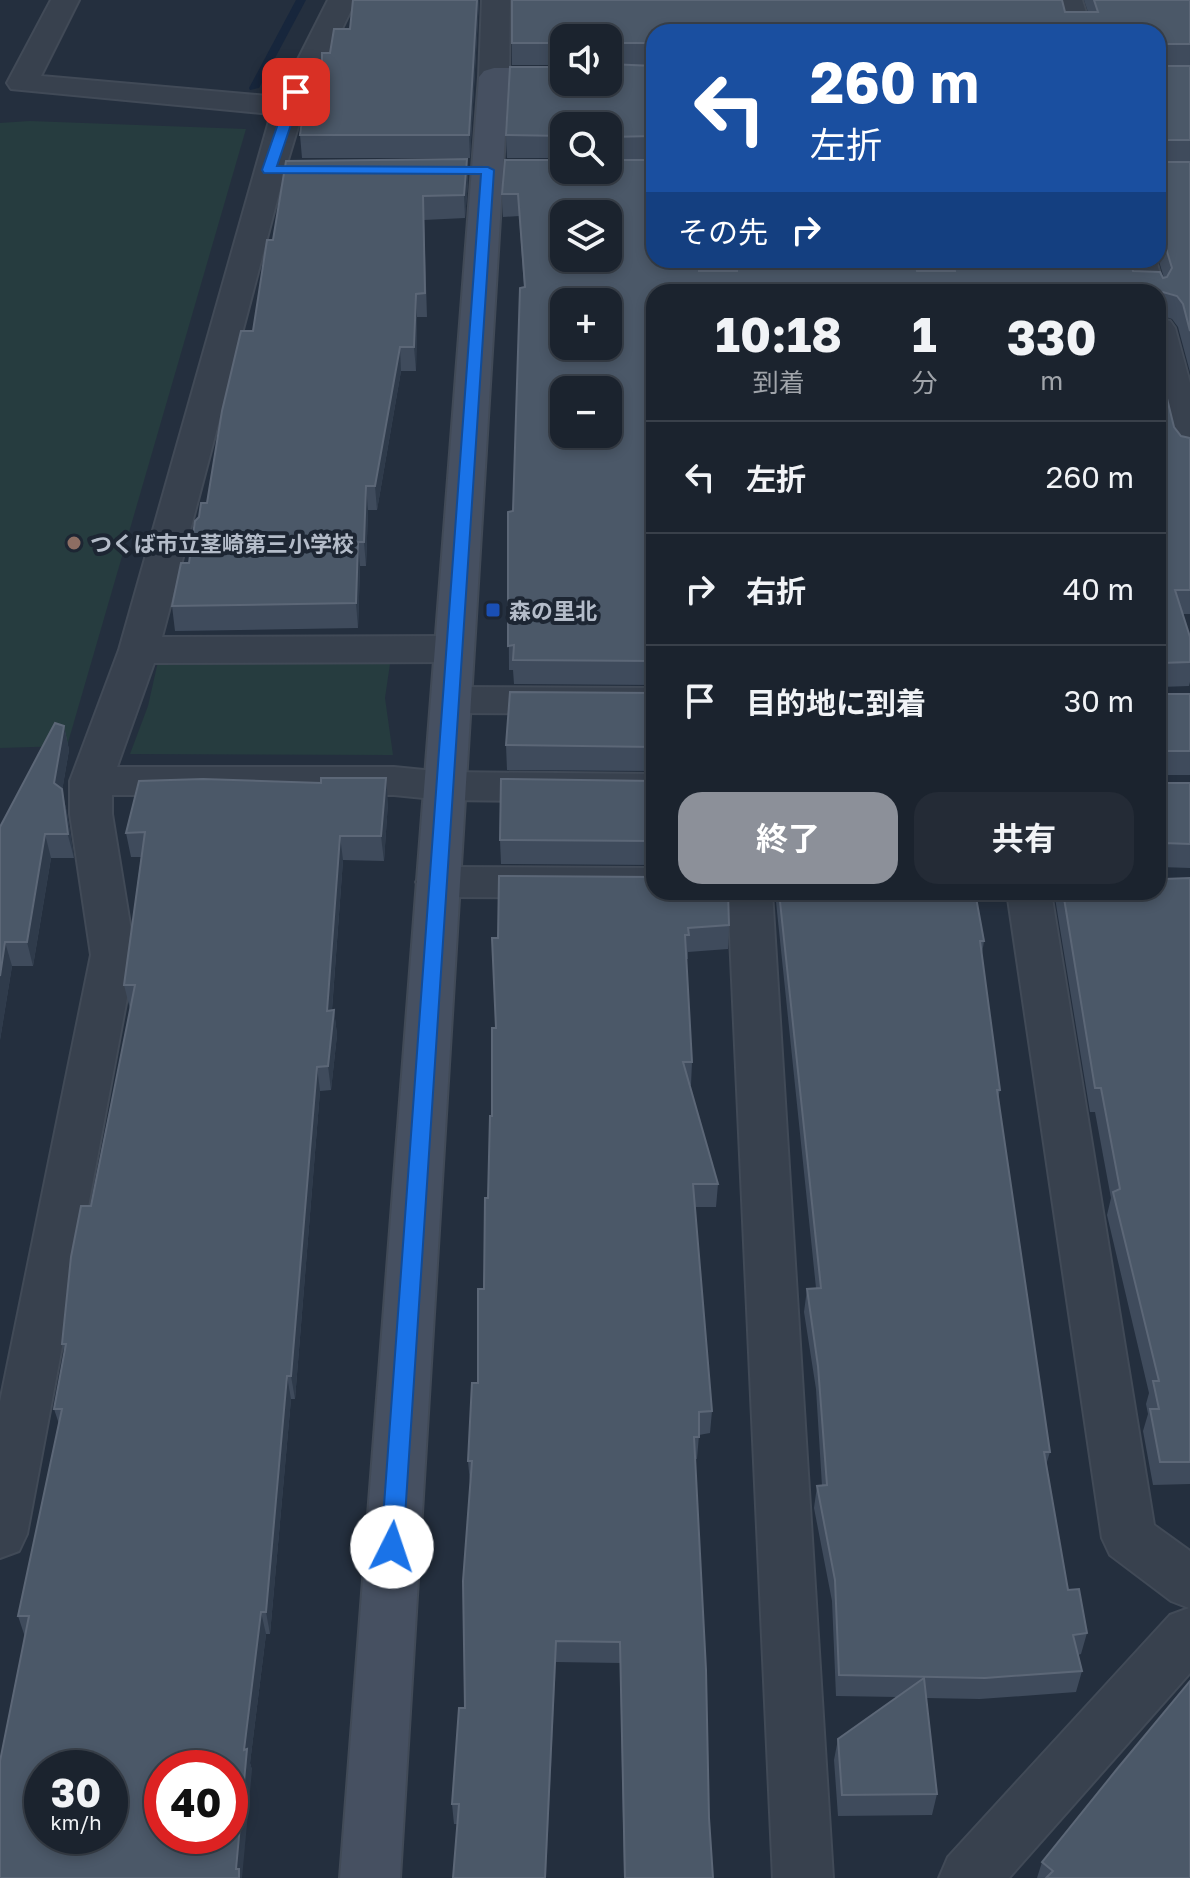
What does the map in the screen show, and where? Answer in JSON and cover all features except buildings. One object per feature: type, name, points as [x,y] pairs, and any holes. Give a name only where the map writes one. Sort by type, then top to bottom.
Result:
[{"type":"street","points":[[65,0],[22,83],[289,107]]},
{"type":"street","points":[[1,1521],[113,955],[91,814],[91,781],[139,650],[286,170],[289,107],[342,0]]},
{"type":"street","points":[[370,1878],[489,170],[496,0]]},
{"type":"street","points":[[1068,0],[1076,24]]},
{"type":"street","points":[[494,77],[550,77]]},
{"type":"street","points":[[1166,358],[1190,449]]},
{"type":"street","points":[[139,650],[454,649]]},
{"type":"street","points":[[451,700],[646,701]]},
{"type":"street","points":[[91,781],[394,781],[444,786],[646,788]]},
{"type":"street","points":[[438,882],[646,883]]},
{"type":"street","points":[[750,900],[803,1878]]},
{"type":"street","points":[[1030,900],[1129,1538],[1190,1583]]},
{"type":"street","points":[[969,1878],[1190,1633]]},
{"type":"green space","name":"つくば市立茎崎第三小学校","points":[[30,121],[246,129],[67,746],[0,748],[0,123]]},
{"type":"green space","points":[[159,657],[391,657],[385,698],[393,755],[130,754],[148,706]]},
{"type":"waterway","points":[[254,88],[301,0]]},
{"type":"place","name":"つくば市立茎崎第三小学校","points":[[74,543]]},
{"type":"place","name":"森の里北","points":[[493,610]]},
{"type":"route","points":[[296,92],[269,170],[488,170],[392,1547]]}]
